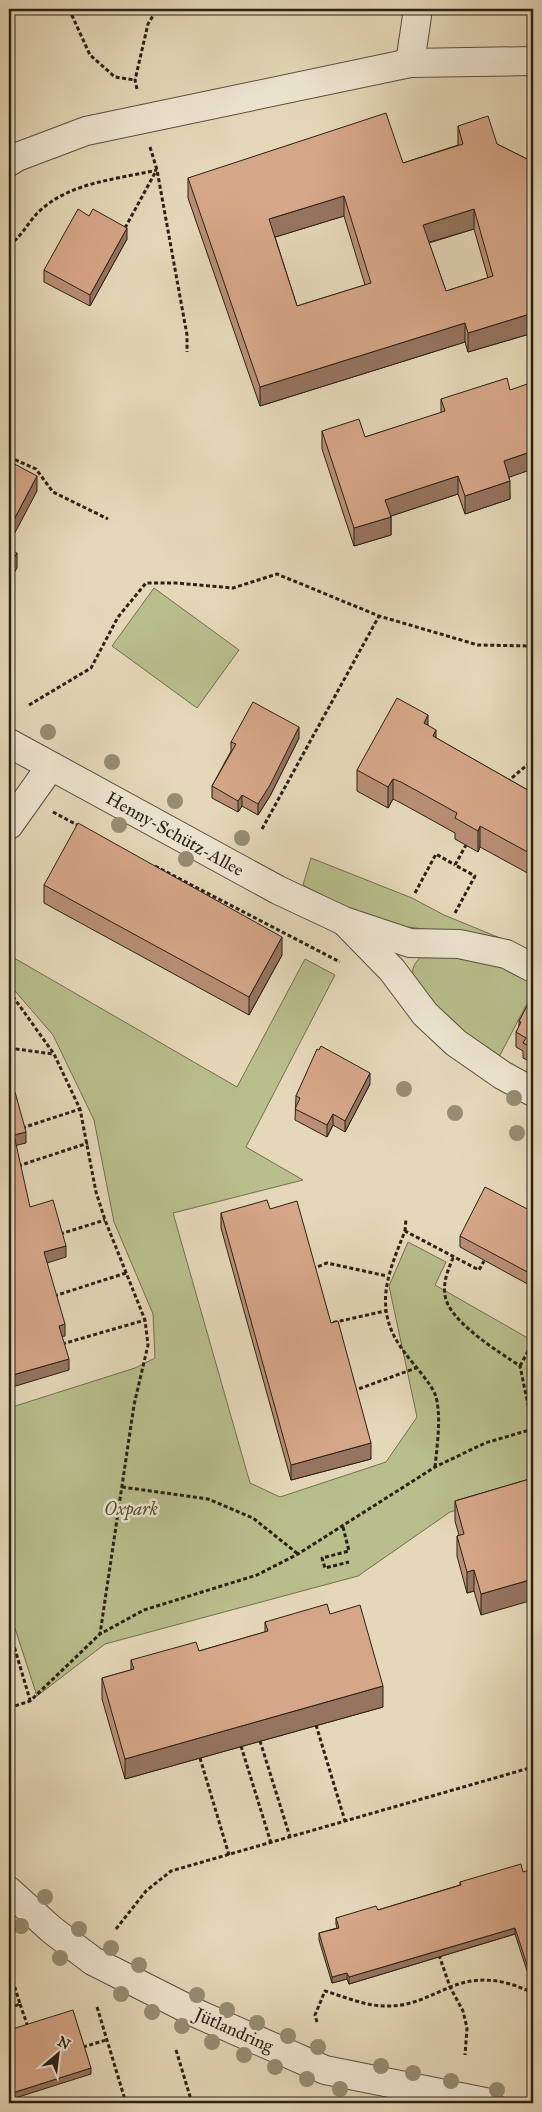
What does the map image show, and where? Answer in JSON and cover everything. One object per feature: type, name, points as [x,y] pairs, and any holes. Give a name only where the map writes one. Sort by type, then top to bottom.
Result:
[{"type":"street","points":[[410,64],[418,9]]},
{"type":"street","points":[[9,162],[17,156],[86,131],[410,64],[533,61]]},
{"type":"street","name":"Henny-Schütz-Allee","points":[[9,743],[278,890],[344,922],[410,943],[459,944],[506,954],[533,968]]},
{"type":"street","points":[[9,825],[51,766]]},
{"type":"street","name":"Henny-Schütz-Allee","points":[[344,922],[392,970],[425,1014],[456,1043],[502,1075],[533,1092]]},
{"type":"street","name":"Jütlandring","points":[[9,1891],[52,1930],[93,1961],[198,2014],[326,2070],[490,2103]]},
{"type":"path","points":[[69,9],[90,55],[114,77],[135,80]]},
{"type":"path","points":[[157,9],[148,24],[135,80],[142,119],[157,170],[187,335],[187,352]]},
{"type":"path","points":[[120,226],[126,229],[157,170]]},
{"type":"path","points":[[9,245],[18,239],[42,208],[78,188],[157,170]]},
{"type":"path","points":[[9,457],[36,469],[53,492],[108,519]]},
{"type":"path","points":[[29,705],[91,668],[118,617],[146,584],[176,583],[233,588],[277,574],[378,616],[478,645],[533,646]]},
{"type":"path","points":[[262,829],[378,616]]},
{"type":"path","points":[[505,783],[533,760]]},
{"type":"path","points":[[28,798],[90,832]]},
{"type":"path","points":[[455,864],[466,845]]},
{"type":"path","points":[[415,893],[436,854],[475,876],[455,913]]},
{"type":"path","points":[[150,863],[341,962]]},
{"type":"path","points":[[9,991],[54,1054],[80,1108],[96,1192],[105,1220],[145,1320],[148,1345],[134,1405],[100,1634]]},
{"type":"path","points":[[9,1048],[54,1054]]},
{"type":"path","points":[[22,1128],[80,1108]]},
{"type":"path","points":[[18,1166],[88,1144]]},
{"type":"path","points":[[406,1219],[405,1231],[387,1276],[385,1311],[393,1338],[434,1393],[438,1429],[435,1467]]},
{"type":"path","points":[[59,1234],[105,1220]]},
{"type":"path","points":[[405,1231],[453,1258],[479,1270],[484,1260]]},
{"type":"path","points":[[453,1258],[445,1276],[445,1297],[457,1318],[483,1341],[520,1366]]},
{"type":"path","points":[[312,1269],[327,1263],[387,1276]]},
{"type":"path","points":[[54,1296],[126,1273]]},
{"type":"path","points":[[319,1325],[385,1311]]},
{"type":"path","points":[[61,1344],[145,1320]]},
{"type":"path","points":[[9,1708],[30,1701],[100,1634],[144,1610],[257,1575],[298,1554],[343,1527],[435,1467],[485,1443],[533,1429],[520,1366],[533,1342]]},
{"type":"path","points":[[353,1392],[416,1368]]},
{"type":"path","points":[[122,1487],[208,1499],[253,1518],[298,1554]]},
{"type":"path","points":[[343,1527],[349,1551],[322,1558],[325,1568],[348,1562]]},
{"type":"path","points":[[9,1629],[30,1701]]},
{"type":"path","points":[[316,1725],[345,1822]]},
{"type":"path","points":[[260,1741],[290,1837]]},
{"type":"path","points":[[242,1746],[271,1843]]},
{"type":"path","points":[[200,1758],[229,1855]]},
{"type":"path","points":[[116,1929],[146,1891],[171,1871],[533,1767]]},
{"type":"path","points":[[9,1953],[14,1945]]},
{"type":"path","points":[[439,1955],[450,1987],[463,2011],[467,2028],[465,2055]]},
{"type":"path","points":[[9,1968],[29,2030]]},
{"type":"path","points":[[316,2022],[315,2015],[325,1991],[360,2002],[388,2006],[421,2001],[450,1987],[476,1979],[512,1982],[533,1993]]},
{"type":"path","points":[[9,2008],[20,2004]]},
{"type":"path","points":[[96,2007],[126,2103]]},
{"type":"path","points":[[83,2046],[106,2040]]},
{"type":"path","points":[[176,2050],[192,2103]]},
{"type":"green space","points":[[154,588],[239,650],[197,708],[112,646]]},
{"type":"green space","points":[[311,858],[412,898],[444,915],[505,940],[393,925],[356,913],[303,885]]},
{"type":"green space","points":[[442,954],[496,962],[533,979],[533,992],[498,1059],[448,1021],[424,997],[416,986],[413,972],[422,955]]},
{"type":"green space","name":"Oxpark","points":[[9,955],[237,1087],[305,959],[335,975],[246,1147],[303,1180],[173,1213],[250,1483],[280,1497],[386,1462],[417,1417],[389,1286],[408,1242],[446,1262],[435,1285],[533,1341],[533,1489],[450,1512],[358,1576],[105,1644],[37,1696],[9,1610],[9,1408],[135,1368],[155,1358],[153,1314],[114,1222],[94,1120],[53,1035],[9,984]]},
{"type":"building","points":[[386,113],[403,163],[463,144],[458,126],[488,116],[497,144],[533,162],[533,313],[468,333],[465,323],[260,387],[188,178]],"holes":[[[344,196],[371,283],[297,306],[269,219]],[[474,209],[493,276],[446,291],[423,225]]]},
{"type":"building","points":[[78,209],[89,216],[93,209],[127,228],[90,295],[44,270]]},
{"type":"building","points":[[507,378],[510,390],[533,382],[533,451],[504,461],[510,481],[465,496],[458,476],[385,500],[391,517],[354,528],[322,431],[359,419],[365,437],[445,411],[441,399]]},
{"type":"building","points":[[9,461],[37,476],[9,529]]},
{"type":"building","points":[[9,549],[17,553],[9,567]]},
{"type":"building","points":[[397,698],[428,715],[424,723],[436,730],[433,736],[533,793],[533,855],[480,826],[478,831],[455,818],[457,813],[401,782],[393,779],[388,787],[357,770]]},
{"type":"building","points":[[253,702],[299,727],[270,785],[258,804],[242,795],[238,801],[212,786],[236,744],[231,742]]},
{"type":"building","points":[[78,823],[282,937],[249,997],[44,885]]},
{"type":"building","points":[[533,995],[533,1048],[523,1043],[526,1038],[516,1032],[521,1022],[519,1021]]},
{"type":"building","points":[[321,1046],[370,1073],[345,1121],[333,1114],[327,1125],[295,1109],[300,1098],[296,1096],[317,1049],[319,1050]]},
{"type":"building","points":[[15,1092],[26,1132],[14,1135],[30,1207],[53,1200],[66,1246],[44,1252],[65,1324],[59,1326],[69,1359],[9,1376],[9,1094]]},
{"type":"building","points":[[485,1187],[533,1212],[533,1275],[460,1236]]},
{"type":"building","points":[[267,1200],[270,1209],[297,1201],[331,1323],[338,1321],[371,1443],[291,1465],[221,1213]]},
{"type":"building","points":[[533,1478],[533,1579],[481,1594],[474,1570],[467,1572],[457,1536],[464,1534],[455,1501]]},
{"type":"building","points":[[327,1604],[330,1614],[360,1605],[383,1686],[125,1759],[102,1678],[134,1669],[131,1660],[196,1642],[199,1651],[268,1631],[265,1622]]},
{"type":"building","points":[[521,1864],[523,1872],[532,1869],[533,1874],[533,1977],[531,1977],[515,1928],[349,1977],[347,1973],[332,1977],[319,1933],[339,1928],[336,1918],[376,1906],[378,1910],[461,1885],[460,1882]]},
{"type":"building","points":[[73,2010],[91,2068],[9,2094],[9,2030]]}]
